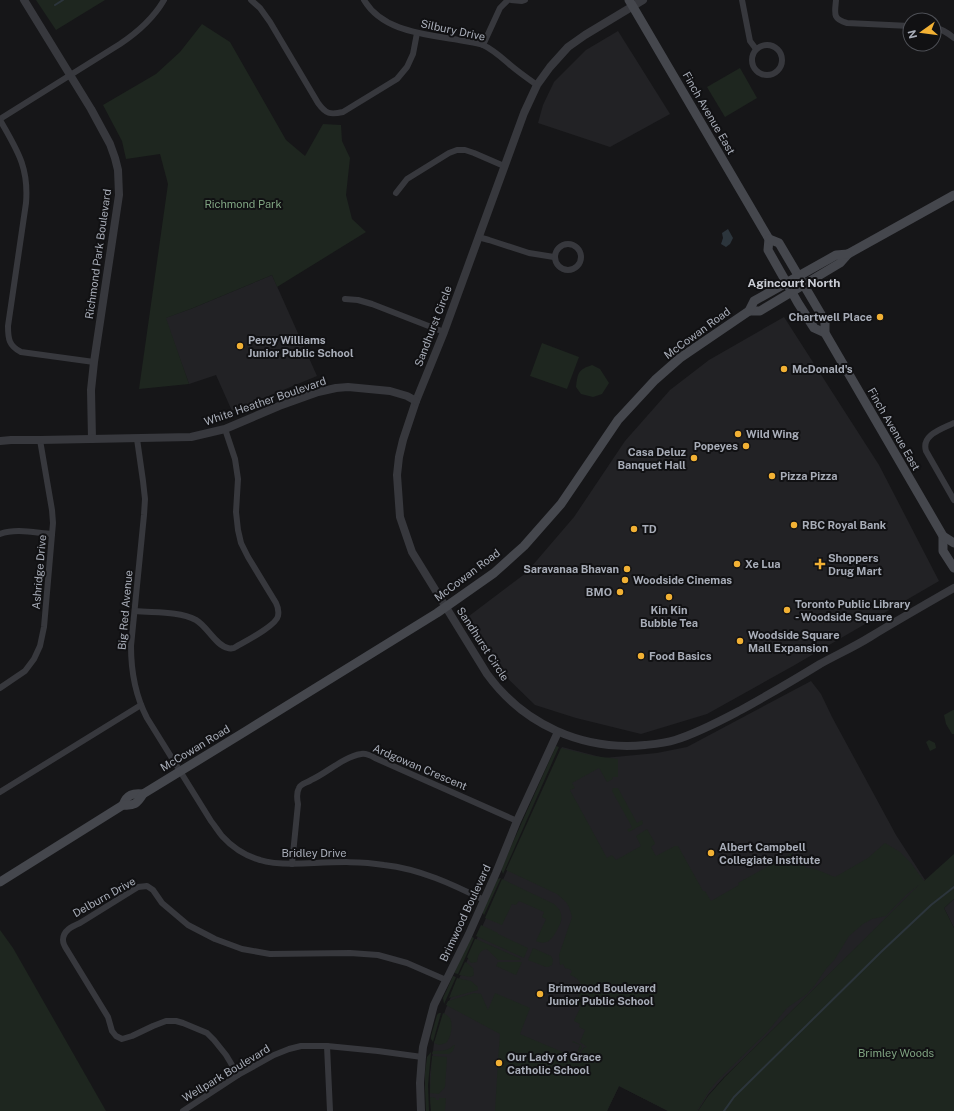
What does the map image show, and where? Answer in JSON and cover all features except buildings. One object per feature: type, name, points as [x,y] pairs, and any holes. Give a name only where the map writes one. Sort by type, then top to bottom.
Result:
[{"type":"main road","name":"Finch Avenue East","points":[[631,3],[769,239],[768,250],[786,282],[814,328],[825,333]]},
{"type":"main road","name":"McCowan Road","points":[[0,882],[122,805],[125,799],[134,793],[143,794],[236,738],[446,607],[494,573],[524,546],[561,504],[618,420],[655,380],[680,358],[750,311],[760,311],[840,263],[848,254],[954,195]]},
{"type":"main road","name":"Finch Avenue East","points":[[769,239],[779,243],[825,321],[825,333],[942,536],[944,551],[954,568]]},
{"type":"main road","name":"McCowan Road","points":[[750,311],[754,301],[786,282],[836,255],[848,254]]},
{"type":"main road","name":"Finch Avenue East","points":[[942,536],[954,543]]},
{"type":"street","name":"Richmond Park Boulevard","points":[[24,0],[104,132],[115,158],[118,170],[118,195],[91,390],[92,439]]},
{"type":"street","points":[[94,362],[22,352],[15,349],[11,344],[8,336],[8,326],[27,191],[23,166],[17,150],[0,119],[135,34],[147,23],[164,0]]},
{"type":"street","points":[[250,0],[260,8],[270,22],[323,110],[333,114],[343,112],[397,79],[408,67],[413,54],[417,33]]},
{"type":"street","name":"Silbury Drive","points":[[364,0],[380,18],[396,27],[417,33],[483,45],[537,85]]},
{"type":"street","points":[[483,45],[500,8],[508,0]]},
{"type":"street","points":[[511,0],[525,0]]},
{"type":"street","name":"Sandhurst Circle","points":[[644,0],[631,3],[568,47],[550,67],[537,85],[524,113],[444,332],[416,401],[403,440],[399,457],[397,486],[400,517],[412,552],[496,687],[533,718],[558,732],[599,744],[622,746],[659,744],[692,734],[724,719],[954,588]]},
{"type":"street","points":[[742,0],[750,40],[756,49]]},
{"type":"street","points":[[836,0],[834,13],[835,17],[839,21],[847,23],[902,26]]},
{"type":"street","points":[[942,30],[954,38]]},
{"type":"street","points":[[770,45],[778,50],[781,59],[778,70],[774,73],[765,74],[756,70],[753,66],[752,59],[756,49],[760,46],[770,45]]},
{"type":"street","points":[[396,193],[407,179],[449,153],[457,150],[465,150],[474,153],[504,166]]},
{"type":"street","points":[[478,237],[529,253],[554,257]]},
{"type":"street","points":[[572,244],[581,252],[582,257],[581,262],[575,269],[568,271],[561,269],[556,264],[554,257],[555,251],[559,246],[572,244]]},
{"type":"street","points":[[345,299],[358,300],[372,304],[444,332]]},
{"type":"street","name":"White Heather Boulevard","points":[[0,441],[191,437],[225,429],[279,406],[318,392],[336,388],[348,387],[390,391],[407,396],[416,401]]},
{"type":"street","points":[[954,423],[931,434],[925,442],[926,451],[954,500]]},
{"type":"street","points":[[135,611],[178,614],[196,620],[203,624],[221,646],[228,648],[234,648],[274,624],[278,617],[279,610],[276,603],[241,543],[236,512],[238,479],[235,459],[225,429]]},
{"type":"street","name":"Big Red Avenue","points":[[137,439],[145,499],[131,646],[133,677],[141,705],[180,771]]},
{"type":"street","name":"Ashridge Drive","points":[[0,688],[25,671],[34,659],[40,646],[44,628],[52,534],[52,510],[40,440]]},
{"type":"street","points":[[0,534],[10,531],[19,531],[52,534]]},
{"type":"street","points":[[0,792],[141,705]]},
{"type":"street","name":"Brimwood Boulevard","points":[[421,1111],[420,1083],[423,1047],[434,1005],[469,934],[517,821],[558,732]]},
{"type":"street","name":"Ardgowan Crescent","points":[[292,864],[298,804],[298,788],[304,783],[355,755],[369,754],[517,821]]},
{"type":"street","name":"Bridley Drive","points":[[180,771],[222,836],[237,849],[250,856],[262,861],[292,864],[351,862],[386,865],[430,875],[484,900]]},
{"type":"street","name":"Delburn Drive","points":[[238,1075],[226,1055],[207,1033],[183,1023],[166,1021],[122,1039],[116,1036],[112,1031],[108,1017],[66,950],[63,941],[65,932],[138,887],[147,886],[153,890],[162,903],[188,925],[215,939],[242,949],[270,954],[350,953],[378,955],[407,963],[446,980]]},
{"type":"street","name":"Wellpark Boulevard","points":[[183,1111],[238,1075],[274,1055],[301,1046],[327,1046],[422,1057]]},
{"type":"street","points":[[327,1046],[330,1111]]},
{"type":"shaded area","points":[[618,31],[670,114],[610,147],[538,123],[543,105],[554,82],[586,50]]},
{"type":"shaded area","points":[[728,229],[733,238],[730,244],[726,247],[721,244],[723,238],[722,233]]},
{"type":"shaded area","name":"Percy Williams Junior Public School","points":[[272,275],[317,376],[232,411],[216,375],[189,384],[165,318]]},
{"type":"shaded area","points":[[784,317],[879,465],[939,581],[707,714],[641,734],[576,718],[535,705],[500,671],[469,616],[526,573],[574,517],[625,441],[670,390],[709,360]]},
{"type":"shaded area","name":"Albert Campbell Collegiate Institute","points":[[811,681],[821,694],[896,835],[925,880],[724,1077],[708,1095],[698,1111],[668,1111],[619,1086],[607,1111],[431,1111],[430,1074],[434,1043],[446,1008],[562,747],[604,758],[657,753],[687,747]]},
{"type":"shaded area","points":[[954,899],[954,928],[944,908]]},
{"type":"green space","points":[[36,0],[105,0],[56,30]]},
{"type":"green space","name":"Richmond Park","points":[[202,24],[230,42],[286,140],[305,156],[323,124],[341,125],[342,141],[350,158],[346,195],[352,219],[366,232],[277,287],[272,275],[166,318],[189,384],[139,389],[168,184],[160,154],[126,159],[122,141],[103,105],[156,74],[180,52]]},
{"type":"green space","points":[[740,68],[757,98],[725,117],[707,87]]},
{"type":"green space","points":[[542,343],[579,357],[567,389],[530,376]]},
{"type":"green space","points":[[592,365],[600,369],[609,383],[602,394],[593,397],[581,394],[576,387],[577,378],[581,370]]},
{"type":"green space","points":[[953,710],[954,734],[952,734],[946,724],[944,715]]},
{"type":"green space","points":[[929,740],[935,743],[936,748],[930,751],[926,742]]},
{"type":"green space","points":[[556,746],[559,747],[503,874],[501,869]]},
{"type":"green space","name":"Brimley Woods","points":[[561,748],[594,756],[618,759],[618,777],[612,777],[613,779],[607,782],[599,768],[572,783],[575,788],[570,790],[607,858],[612,855],[616,860],[641,846],[636,836],[647,829],[655,843],[651,847],[656,856],[675,846],[678,846],[703,891],[705,891],[711,901],[739,885],[738,883],[792,853],[794,856],[798,855],[806,868],[817,870],[835,877],[868,858],[885,843],[900,852],[911,863],[924,881],[954,854],[954,899],[944,908],[954,928],[954,1111],[698,1111],[708,1096],[724,1078],[920,884],[906,895],[886,916],[872,919],[863,924],[849,936],[835,959],[815,985],[807,994],[787,1008],[768,1031],[717,1081],[697,1111],[668,1111],[619,1086],[607,1111],[495,1111],[500,1034],[446,1005],[448,1001],[474,993],[481,994],[488,1010],[495,993],[530,1008],[520,1034],[567,1054],[568,1052],[576,1055],[580,1045],[572,1042],[573,1041],[581,1045],[582,1048],[578,1055],[579,1056],[584,1047],[587,1047],[580,1042],[585,1030],[579,1027],[580,1024],[574,1021],[581,1006],[576,1004],[581,986],[577,979],[570,975],[572,971],[565,968],[563,964],[560,965],[559,955],[572,917],[569,907],[557,894],[506,870]]},
{"type":"green space","points":[[613,788],[618,788],[637,823],[642,820],[643,824],[629,832],[627,830],[632,827],[612,791]]},
{"type":"green space","points":[[501,878],[484,915],[482,912],[496,879]]},
{"type":"green space","points":[[502,879],[554,904],[558,908],[561,914],[560,925],[548,942],[544,943],[536,941],[546,919],[542,917],[544,912],[519,901],[516,905],[512,904],[502,925],[485,918]]},
{"type":"green space","points":[[481,925],[528,948],[524,958],[476,936]]},
{"type":"green space","points":[[0,930],[13,948],[106,1111],[0,1111]]},
{"type":"green space","points":[[471,936],[474,938],[458,974],[454,973]]},
{"type":"green space","points":[[475,939],[521,959],[498,960],[486,949],[480,952],[477,962],[471,963],[467,957]]},
{"type":"green space","points":[[533,948],[551,956],[553,960],[552,965],[546,967],[528,960]]},
{"type":"green space","points":[[465,962],[473,968],[474,975],[471,977],[459,975]]},
{"type":"green space","points":[[498,962],[522,962],[516,975],[496,966]]},
{"type":"green space","points":[[453,976],[456,977],[444,1004],[443,998]]},
{"type":"green space","points":[[457,978],[471,981],[478,987],[478,990],[449,998]]},
{"type":"green space","points":[[441,1013],[433,1042],[431,1036],[437,1015]]},
{"type":"green space","points":[[443,1013],[451,1020],[451,1030],[446,1043],[439,1045],[434,1043]]},
{"type":"green space","points":[[454,1045],[453,1051],[449,1054],[432,1054],[433,1051],[447,1050]]},
{"type":"green space","points":[[431,1052],[428,1085],[429,1111],[426,1111],[425,1072],[427,1057]]},
{"type":"green space","points":[[432,1056],[447,1057],[445,1087],[439,1094],[430,1093]]},
{"type":"green space","points":[[430,1097],[436,1098],[436,1100],[439,1100],[439,1098],[446,1098],[445,1111],[431,1111]]},
{"type":"waterway","points":[[55,5],[63,0]]},
{"type":"waterway","points":[[724,1111],[734,1097],[881,952],[931,905],[954,887]]},
{"type":"place","name":"Chartwell Place","points":[[880,317]]},
{"type":"place","name":"Percy Williams Junior Public School","points":[[240,346]]},
{"type":"place","name":"McDonald's","points":[[784,369]]},
{"type":"place","name":"Wild Wing","points":[[738,434]]},
{"type":"place","name":"Popeyes","points":[[746,446]]},
{"type":"place","name":"Casa Deluz Banquet Hall","points":[[694,458]]},
{"type":"place","name":"Pizza Pizza","points":[[772,476]]},
{"type":"place","name":"RBC Royal Bank","points":[[794,525]]},
{"type":"place","name":"TD","points":[[634,529]]},
{"type":"place","name":"Xe Lua","points":[[737,564]]},
{"type":"place","name":"Shoppers Drug Mart","points":[[820,564]]},
{"type":"place","name":"Saravanaa Bhavan","points":[[627,569]]},
{"type":"place","name":"Woodside Cinemas","points":[[625,580]]},
{"type":"place","name":"BMO","points":[[620,592]]},
{"type":"place","name":"Kin Kin Bubble Tea","points":[[669,597]]},
{"type":"place","name":"Toronto Public Library - Woodside Square","points":[[787,610]]},
{"type":"place","name":"Woodside Square Mall Expansion","points":[[740,641]]},
{"type":"place","name":"Food Basics","points":[[641,656]]},
{"type":"place","name":"Albert Campbell Collegiate Institute","points":[[711,853]]},
{"type":"place","name":"Brimwood Boulevard Junior Public School","points":[[540,994]]},
{"type":"place","name":"Our Lady of Grace Catholic School","points":[[499,1063]]},
{"type":"district","name":"Agincourt North","points":[[794,283]]}]
